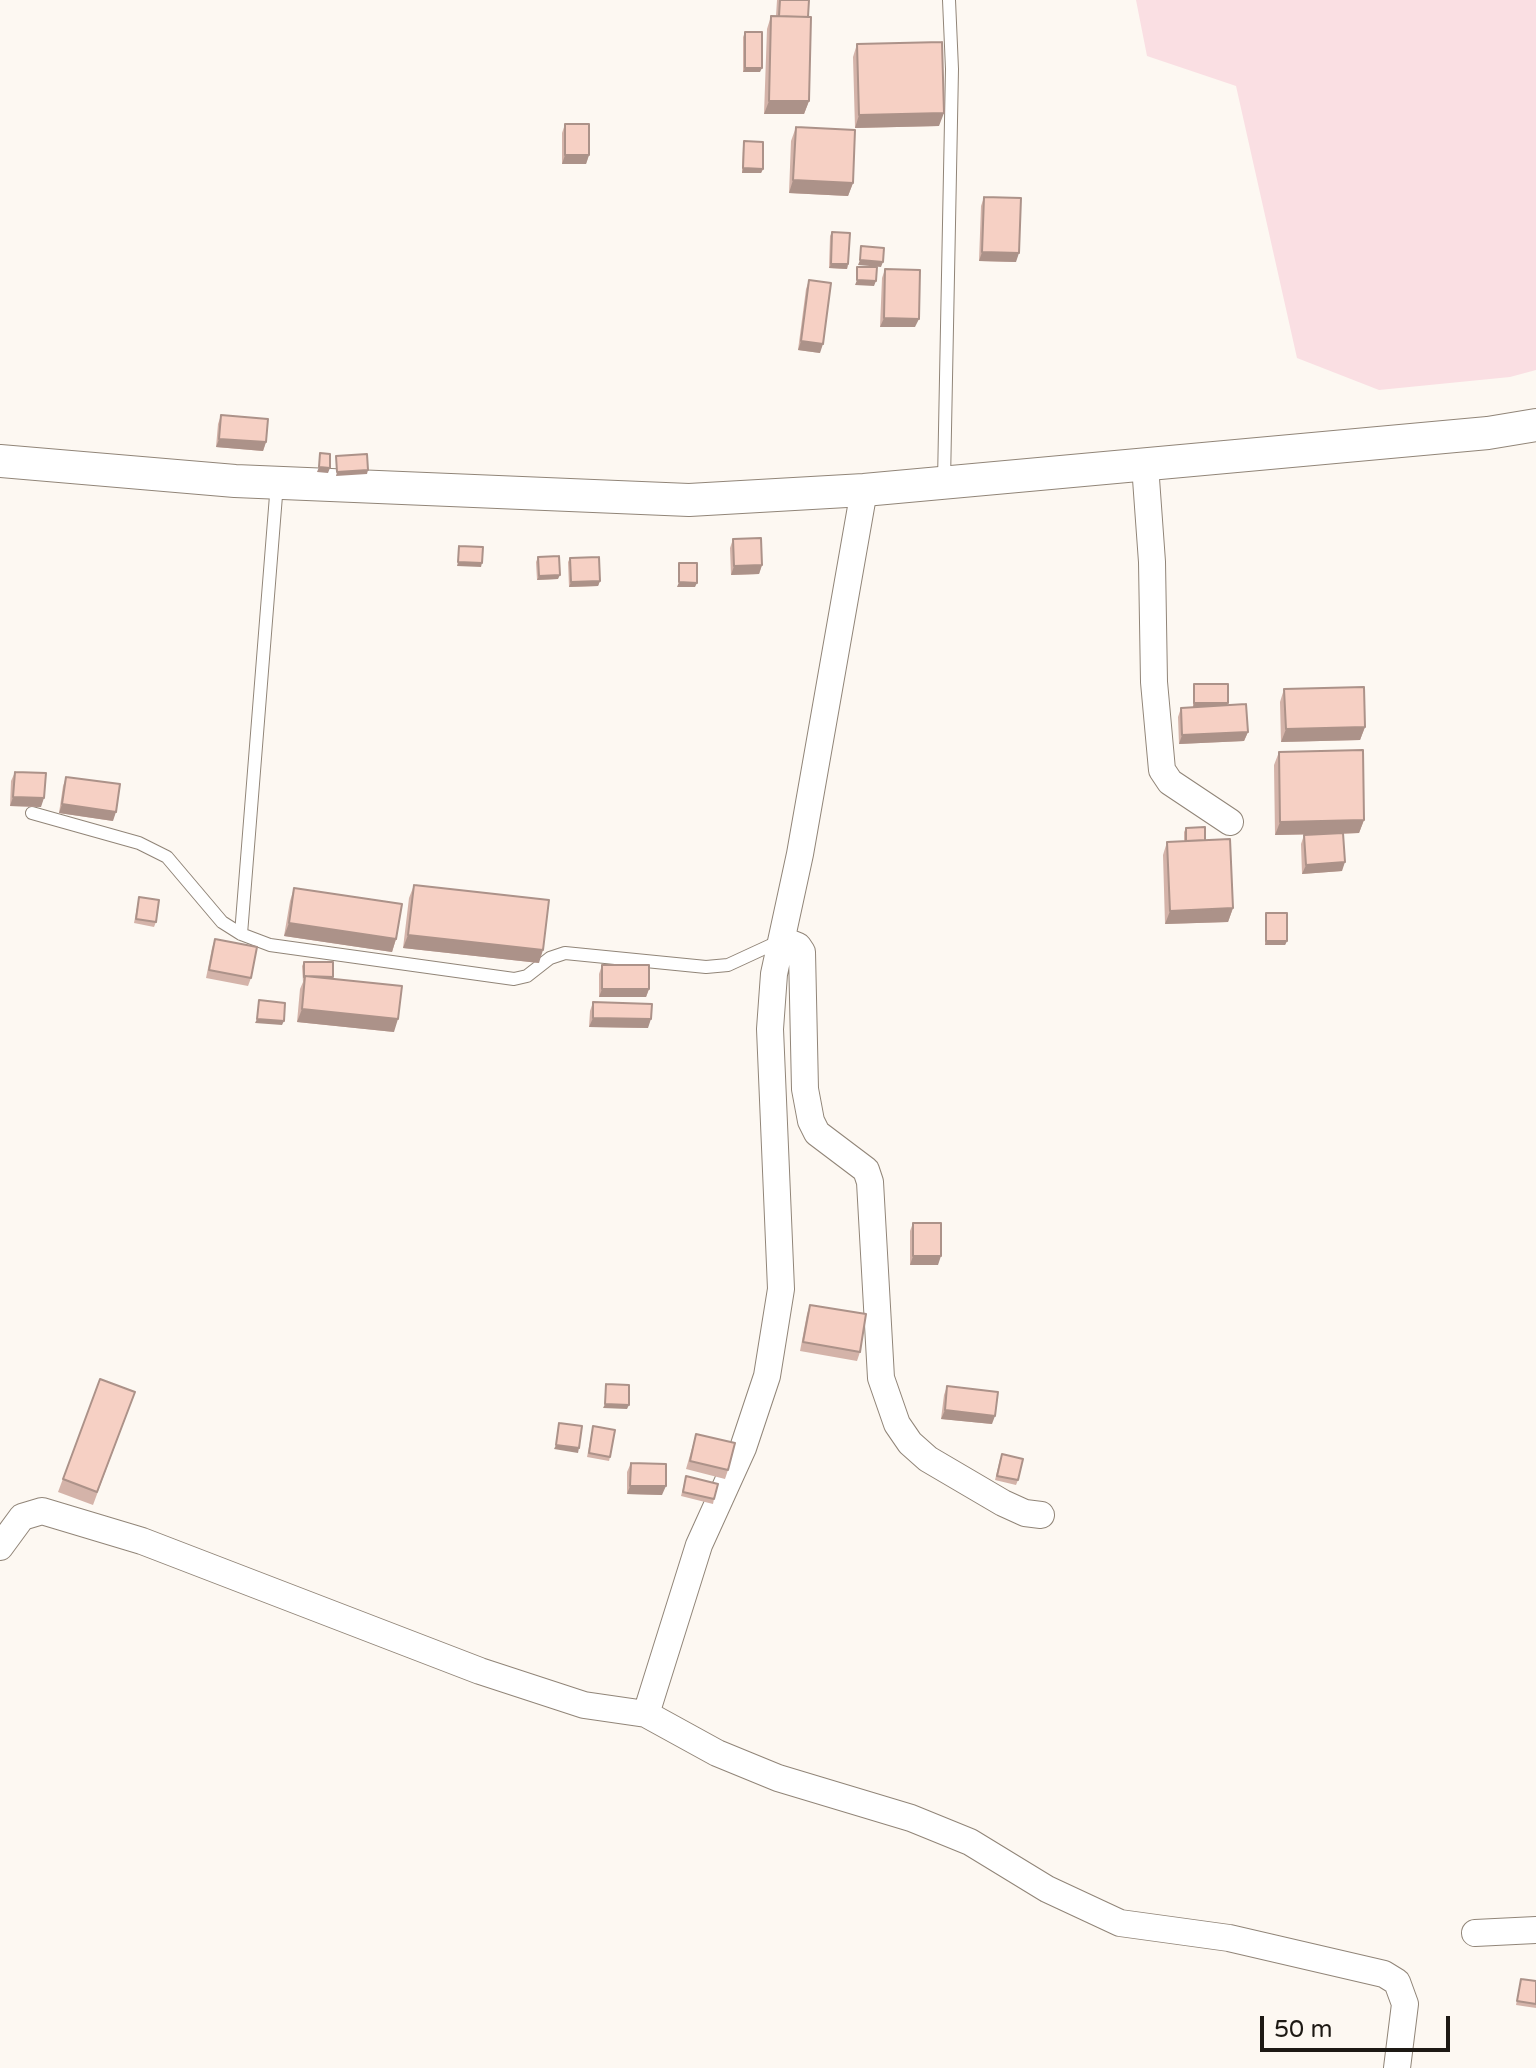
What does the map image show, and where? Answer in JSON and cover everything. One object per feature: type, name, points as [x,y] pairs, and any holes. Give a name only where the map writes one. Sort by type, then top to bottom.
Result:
[{"type":"street","points":[[0,461],[277,483],[689,500],[864,490],[1488,433],[1536,425]]},
{"type":"street","points":[[1145,465],[1152,562],[1154,682],[1162,770],[1170,782],[1230,822]]},
{"type":"street","points":[[646,1714],[699,1545],[743,1448],[767,1376],[781,1289],[770,1029],[774,974],[783,940],[864,490]]},
{"type":"street","points":[[783,940],[798,946],[802,952],[805,1089],[811,1121],[829,1143],[866,1170],[870,1182],[881,1378],[897,1424],[910,1443],[928,1459],[1003,1503],[1025,1513],[1041,1515]]},
{"type":"street","points":[[0,1547],[22,1517],[42,1511],[142,1541],[376,1633],[506,1680],[584,1705],[646,1714],[717,1753],[778,1778],[866,1802],[970,1842],[1047,1889],[1120,1923],[1229,1938],[1384,1974],[1397,1982],[1405,2004],[1397,2068]]},
{"type":"street","points":[[1475,1933],[1536,1930]]},
{"type":"lane","points":[[944,481],[952,69],[949,0]]},
{"type":"lane","points":[[241,934],[277,483]]},
{"type":"lane","points":[[32,813],[139,843],[167,857],[222,922],[241,934],[270,945],[514,979],[527,976],[550,958],[565,953],[706,967],[728,965],[783,940]]},
{"type":"shaded area","points":[[1136,0],[1536,0],[1536,370],[1510,377],[1379,390],[1297,358],[1236,86],[1147,56]]},
{"type":"building","points":[[780,0],[809,0],[808,17],[779,16]]},
{"type":"building","points":[[771,16],[811,17],[809,101],[769,101]]},
{"type":"building","points":[[745,32],[762,32],[762,68],[745,68]]},
{"type":"building","points":[[942,42],[944,113],[859,115],[857,44]]},
{"type":"building","points":[[565,124],[589,124],[589,155],[565,155]]},
{"type":"building","points":[[796,127],[855,130],[853,183],[793,180]]},
{"type":"building","points":[[744,141],[763,142],[763,169],[743,168]]},
{"type":"building","points":[[984,197],[1021,198],[1019,253],[982,252]]},
{"type":"building","points":[[832,232],[850,233],[848,264],[831,264]]},
{"type":"building","points":[[861,246],[884,248],[883,262],[860,260]]},
{"type":"building","points":[[857,267],[877,267],[876,281],[857,280]]},
{"type":"building","points":[[885,269],[920,270],[919,319],[884,318]]},
{"type":"building","points":[[809,280],[831,283],[823,344],[801,341]]},
{"type":"building","points":[[221,415],[268,419],[266,442],[219,439]]},
{"type":"building","points":[[320,453],[330,454],[330,468],[319,467]]},
{"type":"building","points":[[367,454],[368,470],[337,472],[336,456]]},
{"type":"building","points":[[761,538],[762,565],[734,566],[733,539]]},
{"type":"building","points":[[459,546],[483,547],[482,563],[458,562]]},
{"type":"building","points":[[559,556],[560,575],[539,576],[538,557]]},
{"type":"building","points":[[599,557],[600,581],[571,582],[570,558]]},
{"type":"building","points":[[679,563],[697,563],[697,583],[679,582]]},
{"type":"building","points":[[1194,684],[1228,684],[1228,703],[1194,703]]},
{"type":"building","points":[[1364,687],[1365,727],[1286,729],[1284,689]]},
{"type":"building","points":[[1246,704],[1248,732],[1182,735],[1181,708]]},
{"type":"building","points":[[1363,750],[1364,820],[1280,822],[1279,752]]},
{"type":"building","points":[[15,772],[46,773],[44,798],[13,797]]},
{"type":"building","points":[[66,777],[120,784],[116,812],[62,804]]},
{"type":"building","points":[[1205,827],[1205,840],[1186,841],[1186,828]]},
{"type":"building","points":[[1343,833],[1345,862],[1306,865],[1304,835]]},
{"type":"building","points":[[1230,839],[1233,908],[1170,911],[1167,842]]},
{"type":"building","points":[[414,885],[549,900],[543,950],[408,935]]},
{"type":"building","points":[[294,888],[402,904],[396,939],[289,923]]},
{"type":"building","points":[[139,897],[159,900],[156,922],[136,919]]},
{"type":"building","points":[[1266,913],[1287,913],[1287,941],[1266,941]]},
{"type":"building","points":[[215,939],[257,947],[251,978],[209,970]]},
{"type":"building","points":[[304,962],[333,962],[333,977],[304,977]]},
{"type":"building","points":[[602,965],[649,965],[649,989],[602,989]]},
{"type":"building","points":[[305,976],[402,986],[398,1019],[302,1009]]},
{"type":"building","points":[[259,1000],[285,1003],[284,1021],[257,1019]]},
{"type":"building","points":[[593,1002],[652,1004],[651,1019],[593,1018]]},
{"type":"building","points":[[913,1223],[941,1223],[941,1256],[913,1256]]},
{"type":"building","points":[[810,1305],[866,1314],[860,1352],[803,1342]]},
{"type":"building","points":[[100,1379],[135,1392],[97,1492],[63,1479]]},
{"type":"building","points":[[606,1384],[629,1385],[629,1405],[605,1404]]},
{"type":"building","points":[[947,1386],[998,1392],[995,1416],[945,1410]]},
{"type":"building","points":[[559,1423],[582,1426],[579,1448],[556,1445]]},
{"type":"building","points":[[593,1426],[615,1430],[610,1457],[589,1453]]},
{"type":"building","points":[[696,1434],[735,1443],[728,1470],[690,1461]]},
{"type":"building","points":[[1002,1454],[1023,1459],[1018,1480],[997,1476]]},
{"type":"building","points":[[631,1463],[666,1464],[666,1486],[630,1486]]},
{"type":"building","points":[[686,1476],[718,1484],[714,1499],[683,1492]]},
{"type":"building","points":[[1521,1979],[1536,1981],[1536,2004],[1517,2001]]}]
